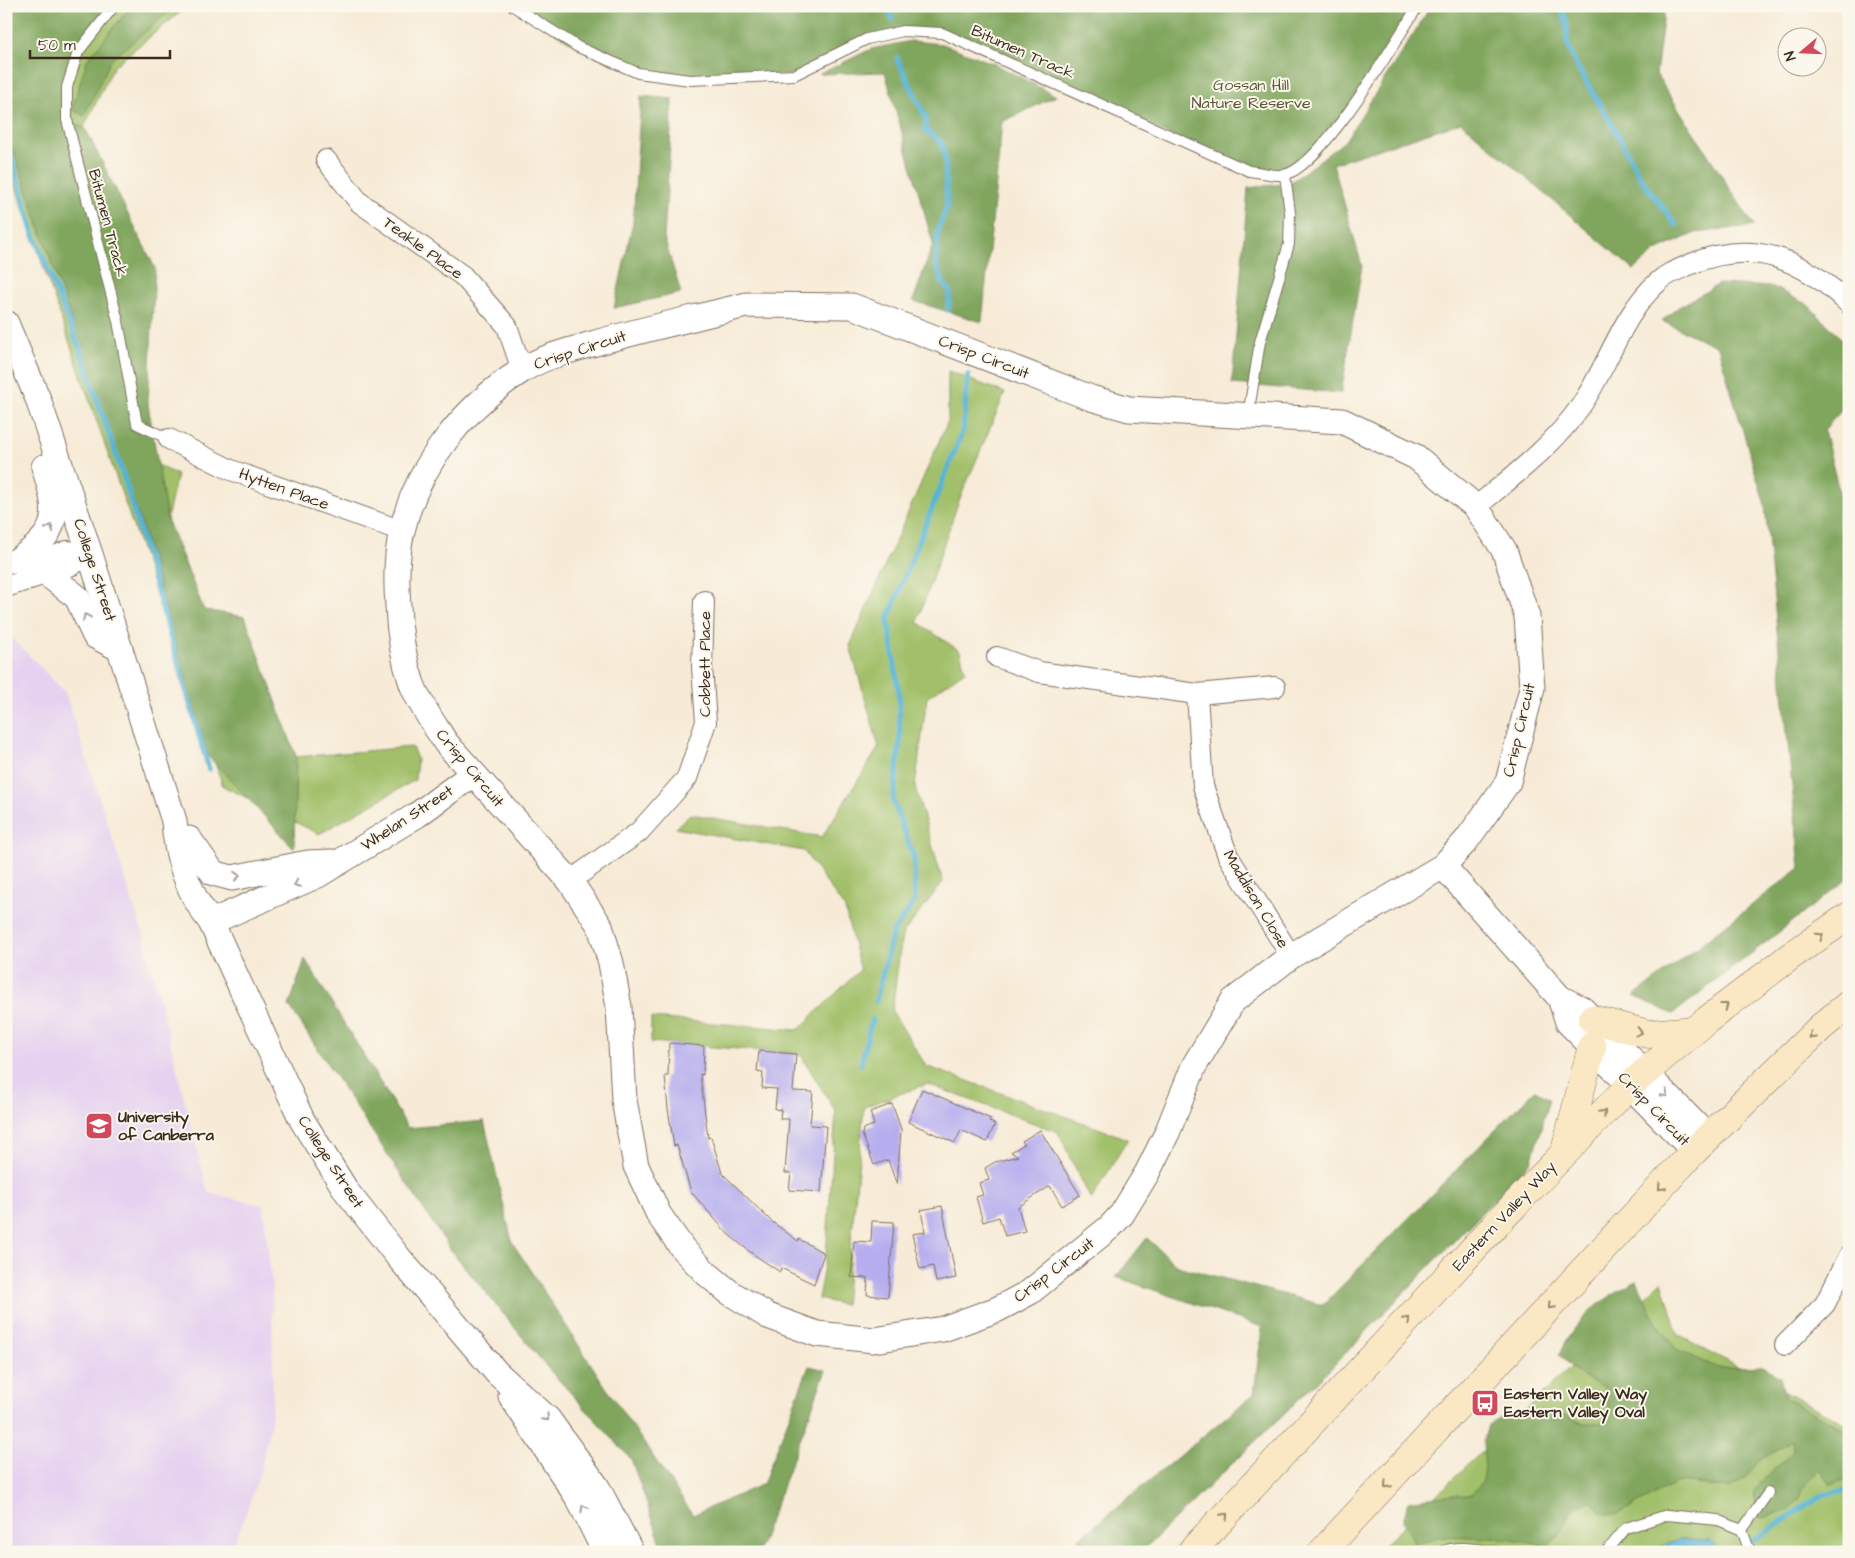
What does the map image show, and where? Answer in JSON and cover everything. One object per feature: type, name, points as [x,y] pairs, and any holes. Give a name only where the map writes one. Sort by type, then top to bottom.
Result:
[{"type":"main road","name":"Eastern Valley Way","points":[[1191,1552],[1565,1151],[1637,1079],[1695,1030],[1792,955],[1849,916]]},
{"type":"main road","points":[[1322,1552],[1420,1449],[1701,1144],[1820,1028],[1849,1004]]},
{"type":"main road","points":[[1592,1019],[1648,1034],[1695,1030]]},
{"type":"main road","points":[[1565,1151],[1592,1046]]},
{"type":"street","name":"Teakle Place","points":[[326,160],[359,202],[463,276],[507,326],[522,370]]},
{"type":"street","points":[[1476,507],[1542,452],[1580,408],[1633,313],[1658,282],[1669,274],[1713,255],[1742,253],[1774,256],[1799,265],[1827,282],[1849,304]]},
{"type":"street","name":"Crisp Circuit","points":[[746,305],[852,306],[1091,398],[1129,409],[1248,417],[1342,421],[1416,457],[1476,507],[1504,550],[1527,616],[1532,688],[1508,782],[1466,841],[1443,866],[1291,956],[1233,1002],[1194,1066],[1167,1133],[1147,1173],[1122,1214],[1110,1227],[1030,1292],[986,1314],[943,1329],[874,1340],[817,1334],[768,1316],[729,1292],[706,1273],[683,1249],[659,1216],[636,1166],[624,1100],[619,1007],[611,963],[600,926],[570,881],[446,743],[431,720],[412,684],[400,640],[396,576],[402,531],[410,504],[427,466],[453,430],[485,398],[522,370],[559,354],[614,338],[746,305]]},
{"type":"street","name":"College Street","points":[[6,323],[38,399],[182,830],[211,900],[211,922],[302,1120],[353,1199],[399,1258],[497,1373],[548,1419],[597,1487],[631,1552]]},
{"type":"street","points":[[11,562],[34,550],[48,534],[55,515],[52,492],[32,426],[38,399]]},
{"type":"street","name":"Hytten Place","points":[[169,439],[231,470],[402,531]]},
{"type":"street","points":[[11,562],[29,567],[67,551],[90,554]]},
{"type":"street","points":[[6,587],[72,566],[90,554]]},
{"type":"street","points":[[46,574],[77,597],[95,636],[120,649]]},
{"type":"street","name":"Cobbett Place","points":[[570,881],[639,832],[688,778],[706,722],[702,668],[704,601]]},
{"type":"street","points":[[998,657],[1039,672],[1197,694],[1275,688]]},
{"type":"street","name":"Maddison Close","points":[[1197,694],[1203,786],[1228,856],[1291,956]]},
{"type":"street","name":"Whelan Street","points":[[211,922],[318,875],[417,815],[473,774]]},
{"type":"street","name":"Whelan Street","points":[[182,830],[213,873],[232,878],[308,863],[339,861]]},
{"type":"street","name":"Crisp Circuit","points":[[1443,866],[1560,998],[1582,1009],[1592,1019],[1637,1079],[1701,1144]]},
{"type":"street","name":"Crisp Circuit","points":[[1560,998],[1568,1022],[1592,1046],[1637,1079]]},
{"type":"street","points":[[1786,1345],[1825,1304],[1849,1256]]},
{"type":"street","name":"College Street","points":[[497,1373],[533,1432],[578,1498],[605,1552]]},
{"type":"lane","name":"Bitumen Track","points":[[114,6],[78,52],[67,87],[67,120],[118,321],[137,424],[169,439]]},
{"type":"lane","name":"Bitumen Track","points":[[513,6],[578,47],[638,73],[690,80],[794,75],[867,39],[903,31],[942,34],[966,42],[1249,171],[1285,175]]},
{"type":"lane","points":[[1248,417],[1260,342],[1289,244],[1290,213],[1285,175],[1315,156],[1349,112],[1418,6]]},
{"type":"lane","points":[[1742,1530],[1768,1493]]},
{"type":"lane","points":[[1606,1552],[1626,1528],[1667,1515],[1718,1520],[1742,1530],[1750,1552]]},
{"type":"lane","points":[[1441,1552],[1446,1549],[1472,1549],[1497,1552]]},
{"type":"shaded area","name":"University of Canberra","points":[[6,629],[8,634],[65,692],[143,934],[208,1193],[263,1205],[272,1286],[273,1395],[271,1421],[260,1472],[242,1524],[229,1552],[6,1552]]},
{"type":"green space","points":[[6,6],[188,6],[114,66],[83,129],[142,457],[177,475],[167,519],[203,610],[245,617],[296,757],[412,747],[417,759],[415,780],[319,834],[223,786],[6,159]]},
{"type":"green space","points":[[6,6],[114,6],[78,53],[67,87],[67,120],[85,128],[155,268],[148,404],[167,519],[204,610],[245,617],[296,756],[294,848],[208,756],[141,523],[6,129]]},
{"type":"green space","points":[[131,6],[176,6],[111,60],[84,116],[72,109],[87,60]]},
{"type":"green space","name":"Gossan Hill Nature Reserve","points":[[513,6],[1418,6],[1315,156],[1285,175],[1249,171],[942,33],[903,31],[867,39],[794,75],[690,80],[638,73],[578,47]]},
{"type":"green space","points":[[1431,6],[1665,6],[1656,74],[1754,226],[1695,233],[1656,251],[1634,270],[1461,122],[1333,164],[1362,266],[1341,393],[1232,384],[1248,188],[1290,183],[1345,141]]},
{"type":"green space","points":[[911,41],[943,44],[995,64],[1056,96],[1002,122],[982,322],[913,301],[933,244],[885,72],[820,74],[871,49]]},
{"type":"green space","points":[[641,96],[673,99],[664,238],[681,293],[614,308],[633,222]]},
{"type":"green space","points":[[1719,284],[1773,287],[1808,305],[1849,346],[1849,402],[1824,430],[1849,532],[1849,878],[1673,1014],[1634,996],[1800,868],[1765,505],[1718,347],[1662,321],[1677,308]]},
{"type":"green space","points":[[948,371],[1005,393],[958,503],[917,622],[960,651],[965,671],[927,697],[915,787],[943,882],[902,935],[892,1011],[926,1066],[1128,1139],[1091,1200],[1058,1132],[927,1084],[864,1107],[845,1305],[818,1299],[826,1255],[836,1112],[800,1054],[651,1042],[651,1018],[798,1030],[860,970],[845,909],[804,851],[675,828],[690,814],[822,837],[879,747],[850,646],[948,421]]},
{"type":"green space","points":[[305,959],[408,1128],[484,1121],[512,1242],[605,1386],[693,1515],[763,1484],[809,1366],[826,1370],[758,1552],[664,1552],[631,1459],[546,1366],[450,1249],[289,1006]]},
{"type":"green space","points":[[1535,1090],[1550,1099],[1531,1162],[1330,1369],[1141,1552],[1063,1552],[1254,1394],[1262,1327],[1116,1277],[1147,1238],[1177,1266],[1323,1305]]},
{"type":"green space","points":[[1637,1281],[1656,1321],[1676,1349],[1718,1368],[1761,1366],[1780,1377],[1785,1398],[1849,1432],[1849,1479],[1830,1484],[1820,1470],[1802,1489],[1799,1499],[1787,1511],[1762,1517],[1758,1515],[1753,1490],[1793,1451],[1792,1440],[1756,1463],[1746,1478],[1729,1488],[1679,1482],[1618,1514],[1602,1514],[1591,1500],[1573,1509],[1558,1537],[1546,1546],[1512,1539],[1443,1536],[1415,1543],[1403,1521],[1408,1501],[1451,1495],[1471,1495],[1483,1481],[1485,1469],[1483,1443],[1488,1425],[1508,1413],[1539,1412],[1565,1415],[1584,1424],[1604,1423],[1609,1409],[1604,1387],[1579,1375],[1559,1355],[1573,1331],[1591,1311]]},
{"type":"green space","points":[[1662,1281],[1678,1335],[1849,1426],[1849,1552],[1376,1552]]},
{"type":"water","points":[[1682,1539],[1711,1540],[1722,1552],[1644,1552]]},
{"type":"building","points":[[669,1043],[704,1046],[703,1075],[700,1074],[708,1138],[711,1137],[722,1173],[771,1221],[798,1241],[799,1239],[824,1253],[814,1284],[781,1268],[780,1272],[750,1252],[728,1234],[691,1192],[677,1145],[674,1146],[668,1109],[665,1076],[668,1076]]},
{"type":"building","points":[[759,1051],[796,1054],[793,1091],[813,1092],[810,1125],[826,1126],[821,1192],[789,1190],[791,1173],[785,1173],[789,1119],[780,1119],[781,1110],[775,1109],[777,1089],[762,1088],[763,1072],[757,1071]]},
{"type":"building","points":[[922,1089],[991,1119],[989,1122],[995,1124],[987,1142],[961,1130],[955,1143],[908,1122]]},
{"type":"building","points":[[892,1104],[901,1129],[897,1185],[888,1160],[874,1165],[862,1134],[863,1129],[874,1125],[870,1112]]},
{"type":"building","points":[[1040,1130],[1080,1195],[1062,1206],[1050,1186],[1018,1207],[1025,1231],[1005,1236],[999,1217],[983,1222],[976,1197],[983,1195],[979,1183],[989,1180],[985,1168],[995,1162],[1018,1156],[1011,1152],[1024,1144],[1022,1141]]},
{"type":"building","points":[[942,1206],[956,1278],[936,1282],[933,1266],[920,1269],[912,1234],[925,1232],[921,1210]]},
{"type":"building","points":[[872,1221],[894,1222],[888,1297],[867,1295],[868,1278],[851,1277],[854,1241],[871,1242]]},
{"type":"waterway","points":[[888,6],[892,19]]},
{"type":"waterway","points":[[1560,6],[1566,20],[1567,43],[1576,65],[1617,133],[1641,179],[1676,225]]},
{"type":"waterway","points":[[897,58],[926,118],[925,130],[941,142],[945,158],[947,207],[938,229],[936,264],[943,283],[950,291],[948,310]]},
{"type":"waterway","points":[[6,137],[32,230],[80,349],[126,484],[209,769]]},
{"type":"waterway","points":[[876,1001],[893,932],[915,901],[914,858],[893,801],[900,743],[899,694],[888,619],[963,430],[968,375]]},
{"type":"waterway","points":[[861,1064],[872,1019]]},
{"type":"waterway","points":[[1736,1552],[1823,1494],[1849,1491]]},
{"type":"place","name":"University of Canberra","points":[[99,1126]]},
{"type":"place","name":"Eastern Valley Way Eastern Valley Oval","points":[[1485,1403]]}]
